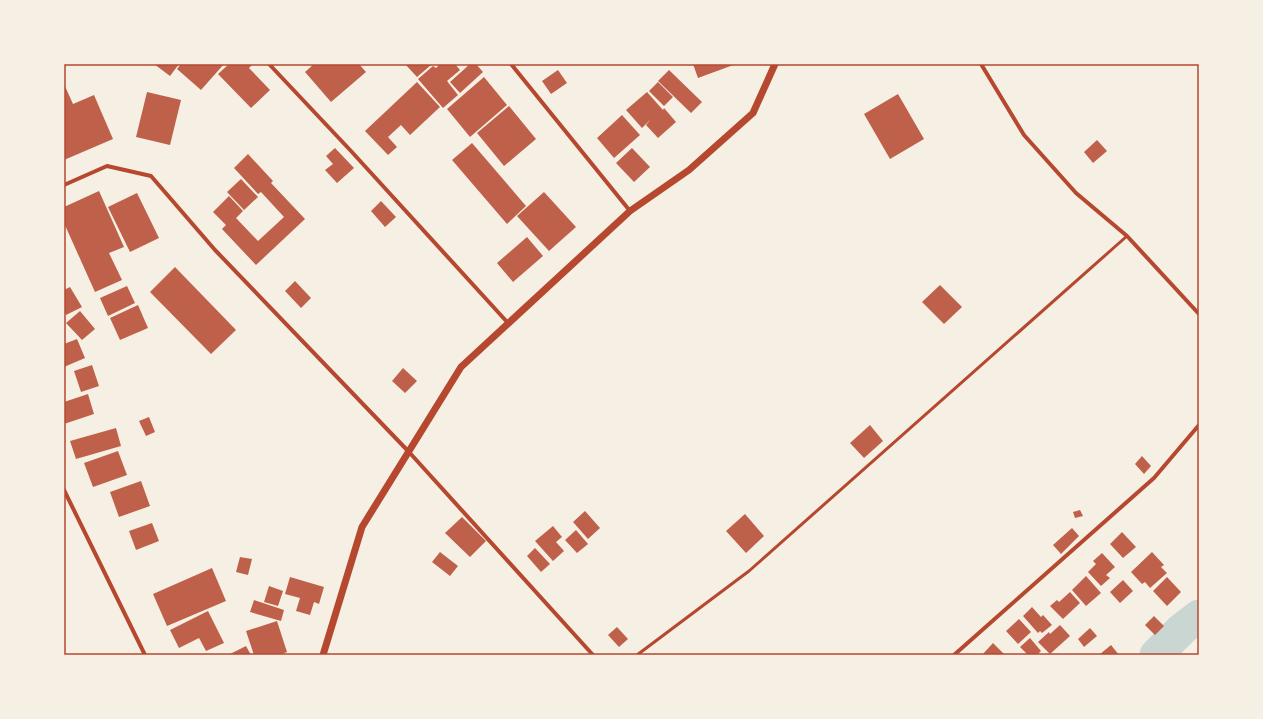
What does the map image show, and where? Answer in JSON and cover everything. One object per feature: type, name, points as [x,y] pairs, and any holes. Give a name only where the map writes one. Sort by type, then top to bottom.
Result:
[{"type":"street","points":[[269,64],[351,151],[508,324]]},
{"type":"street","points":[[511,64],[630,211]]},
{"type":"street","points":[[323,655],[362,527],[461,367],[630,211],[689,170],[753,113],[775,64]]},
{"type":"street","points":[[981,64],[1024,135],[1076,193],[1127,236],[1199,314]]},
{"type":"street","points":[[64,185],[108,166],[151,176],[215,250],[409,452],[593,655]]},
{"type":"street","points":[[954,655],[1154,478],[1199,426]]},
{"type":"street","points":[[64,490],[146,655]]},
{"type":"lane","points":[[636,655],[749,571],[1127,236]]},
{"type":"building","points":[[154,64],[179,64],[170,76]]},
{"type":"building","points":[[181,64],[224,64],[201,90],[177,69]]},
{"type":"building","points":[[229,64],[253,64],[249,68],[270,90],[251,108],[218,74]]},
{"type":"building","points":[[314,64],[359,64],[366,72],[331,102],[305,72]]},
{"type":"building","points":[[405,64],[430,64],[431,65],[417,77]]},
{"type":"building","points":[[440,64],[455,64],[460,70],[447,81],[458,95],[443,108],[418,79],[433,66],[436,68]]},
{"type":"building","points":[[470,64],[476,64],[483,72],[460,93],[450,82]]},
{"type":"building","points":[[693,64],[736,64],[698,78]]},
{"type":"building","points":[[558,70],[567,83],[551,94],[542,81]]},
{"type":"building","points":[[669,70],[702,102],[691,113],[658,81]]},
{"type":"building","points":[[484,77],[507,105],[470,137],[447,109]]},
{"type":"building","points":[[417,82],[440,107],[410,135],[401,125],[388,137],[397,147],[388,155],[365,131]]},
{"type":"building","points":[[658,82],[673,97],[664,106],[649,91]]},
{"type":"building","points":[[64,84],[73,104],[94,95],[113,139],[64,160]]},
{"type":"building","points":[[147,92],[181,100],[170,145],[136,137]]},
{"type":"building","points":[[647,92],[676,122],[658,138],[646,125],[651,119],[642,128],[626,110]]},
{"type":"building","points":[[898,94],[924,139],[890,159],[864,114]]},
{"type":"building","points":[[509,106],[536,139],[504,166],[477,133]]},
{"type":"building","points":[[622,115],[640,135],[614,158],[597,138]]},
{"type":"building","points":[[1097,140],[1107,151],[1093,163],[1084,152]]},
{"type":"building","points":[[472,143],[526,206],[507,224],[452,160]]},
{"type":"building","points":[[335,148],[354,168],[337,183],[325,170],[333,164],[326,156]]},
{"type":"building","points":[[632,148],[650,167],[634,182],[616,163]]},
{"type":"building","points":[[248,154],[273,181],[271,183],[305,219],[256,265],[222,229],[226,225],[213,212],[229,196],[243,211],[236,218],[258,241],[284,217],[261,192],[258,194],[234,168]]},
{"type":"building","points":[[241,179],[258,197],[244,210],[227,192]]},
{"type":"building","points":[[99,191],[124,247],[109,253],[122,280],[95,292],[64,223],[64,207]]},
{"type":"building","points":[[544,192],[576,227],[549,251],[517,216]]},
{"type":"building","points":[[137,193],[159,238],[130,252],[108,207]]},
{"type":"building","points":[[381,201],[396,217],[385,227],[371,211]]},
{"type":"building","points":[[527,237],[543,256],[513,282],[497,263]]},
{"type":"building","points":[[175,267],[236,330],[211,354],[150,292]]},
{"type":"building","points":[[295,281],[311,298],[301,308],[285,291]]},
{"type":"building","points":[[940,285],[962,307],[944,324],[922,302]]},
{"type":"building","points":[[127,286],[135,303],[108,316],[100,298]]},
{"type":"building","points":[[70,287],[82,307],[66,315],[64,311],[64,290]]},
{"type":"building","points":[[138,305],[148,328],[120,340],[110,318]]},
{"type":"building","points":[[80,311],[95,329],[82,340],[66,323]]},
{"type":"building","points":[[77,339],[85,358],[64,367],[64,344]]},
{"type":"building","points":[[92,365],[99,386],[81,392],[74,371]]},
{"type":"building","points":[[403,368],[417,381],[405,393],[392,381]]},
{"type":"building","points":[[88,394],[94,414],[64,424],[64,402]]},
{"type":"building","points":[[149,417],[155,432],[146,436],[139,421]]},
{"type":"building","points":[[870,425],[883,441],[864,458],[850,443]]},
{"type":"building","points":[[116,428],[121,446],[76,459],[70,441]]},
{"type":"building","points":[[118,451],[127,475],[93,487],[84,463]]},
{"type":"building","points":[[1142,456],[1151,466],[1144,474],[1135,464]]},
{"type":"building","points":[[141,481],[150,506],[119,517],[110,492]]},
{"type":"building","points":[[1080,510],[1083,516],[1075,518],[1073,512]]},
{"type":"building","points":[[585,511],[600,528],[588,539],[573,522]]},
{"type":"building","points":[[745,514],[764,536],[746,553],[726,531]]},
{"type":"building","points":[[462,517],[486,541],[470,557],[445,533]]},
{"type":"building","points":[[152,523],[159,541],[136,550],[129,531]]},
{"type":"building","points":[[553,526],[562,537],[556,542],[564,551],[553,561],[535,541]]},
{"type":"building","points":[[1072,528],[1079,536],[1061,554],[1053,545]]},
{"type":"building","points":[[576,530],[588,544],[577,553],[565,540]]},
{"type":"building","points":[[1122,532],[1136,547],[1123,558],[1110,544]]},
{"type":"building","points":[[535,548],[550,564],[541,572],[527,556]]},
{"type":"building","points":[[440,552],[458,566],[450,576],[432,562]]},
{"type":"building","points":[[1152,552],[1164,565],[1161,567],[1167,573],[1150,588],[1145,582],[1142,584],[1131,572]]},
{"type":"building","points":[[1102,553],[1115,567],[1106,575],[1110,578],[1101,586],[1088,572],[1096,564],[1093,561]]},
{"type":"building","points":[[240,557],[252,559],[248,575],[236,572]]},
{"type":"building","points":[[212,568],[226,601],[167,626],[153,594]]},
{"type":"building","points":[[1086,576],[1101,593],[1086,606],[1072,590]]},
{"type":"building","points":[[290,577],[324,587],[319,604],[314,602],[310,615],[296,611],[300,598],[285,594]]},
{"type":"building","points":[[1167,577],[1181,592],[1167,606],[1153,591]]},
{"type":"building","points":[[1123,580],[1133,591],[1120,603],[1110,592]]},
{"type":"building","points":[[269,586],[283,591],[278,606],[264,602]]},
{"type":"building","points":[[1070,592],[1080,603],[1063,619],[1050,606],[1057,600],[1059,602]]},
{"type":"building","points":[[254,600],[284,610],[281,621],[250,612]]},
{"type":"building","points":[[1032,607],[1041,617],[1043,615],[1052,625],[1042,633],[1040,631],[1038,633],[1023,616]]},
{"type":"building","points":[[208,611],[224,643],[206,651],[199,638],[179,648],[170,630]]},
{"type":"building","points":[[1154,616],[1164,626],[1155,635],[1145,625]]},
{"type":"building","points":[[1019,619],[1031,632],[1018,644],[1006,631]]},
{"type":"building","points":[[277,621],[287,652],[280,655],[254,655],[246,631]]},
{"type":"building","points":[[1060,625],[1070,636],[1050,654],[1038,642]]},
{"type":"building","points":[[617,627],[628,639],[619,647],[608,635]]},
{"type":"building","points":[[1090,628],[1097,636],[1084,647],[1078,639]]},
{"type":"building","points":[[1030,638],[1041,651],[1037,655],[1028,655],[1020,647]]},
{"type":"building","points":[[993,643],[1005,655],[982,655]]},
{"type":"building","points":[[1111,645],[1119,655],[1099,655]]},
{"type":"building","points":[[246,646],[251,655],[228,655]]},
{"type":"waterway","points":[[1156,655],[1182,629],[1199,616]]}]
